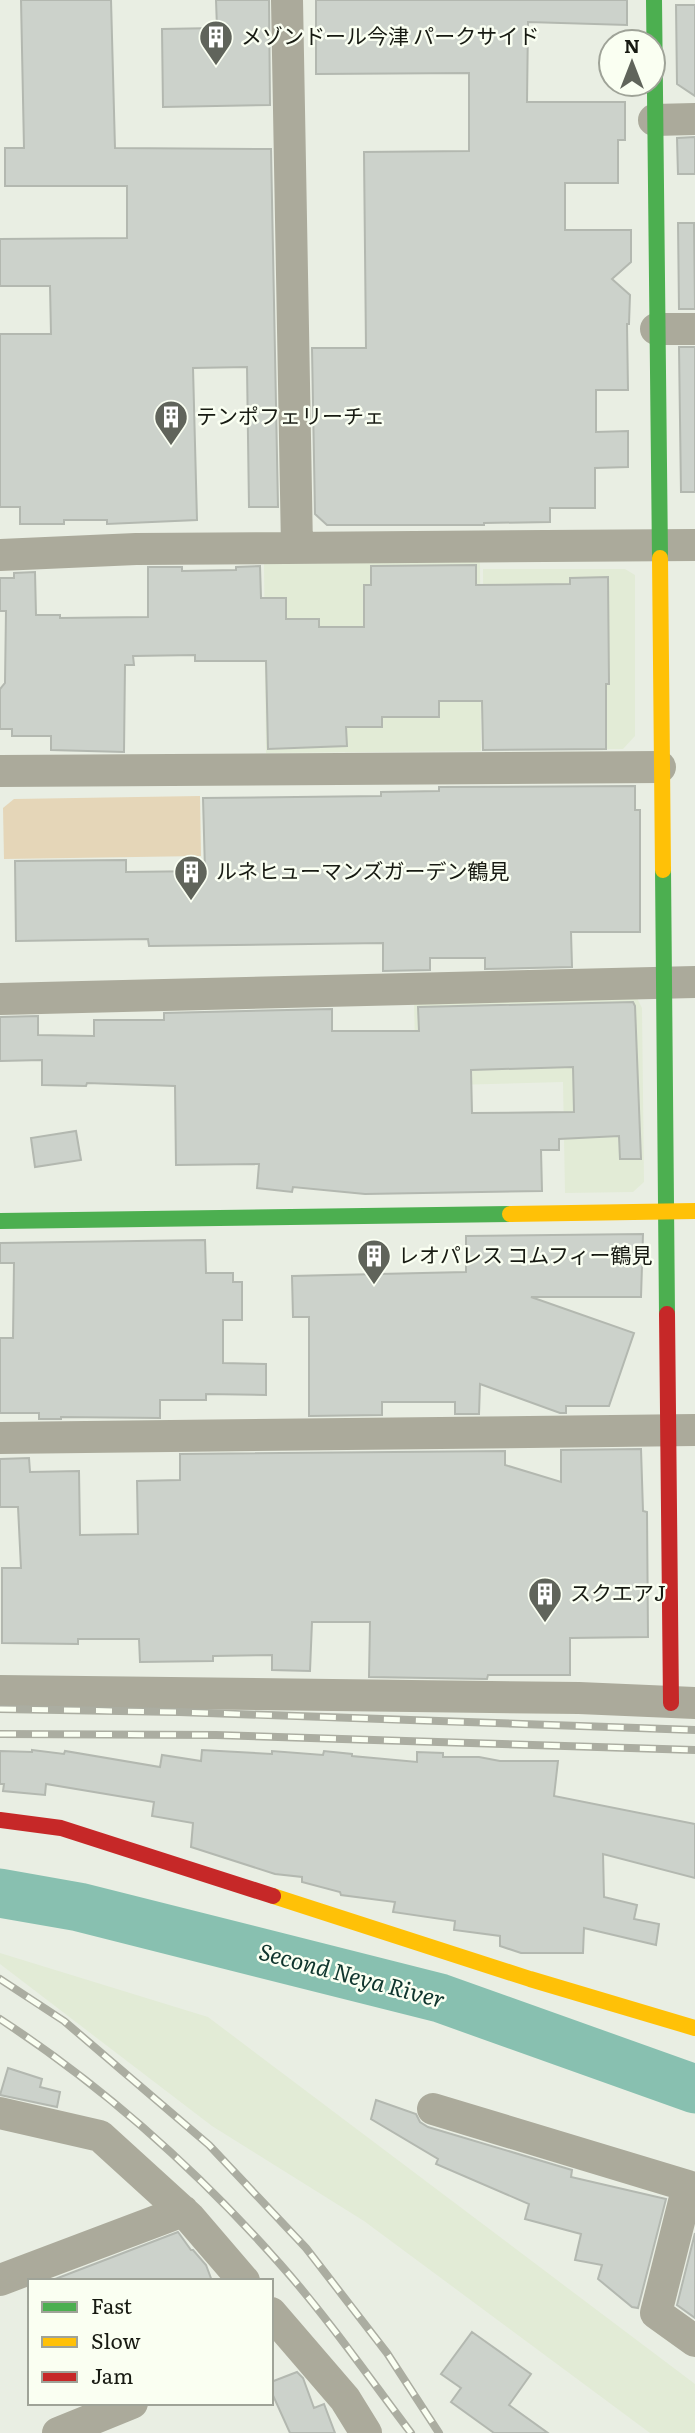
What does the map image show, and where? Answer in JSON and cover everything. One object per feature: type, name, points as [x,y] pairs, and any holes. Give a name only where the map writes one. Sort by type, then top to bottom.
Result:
[{"type":"street","points":[[288,0],[297,548]]},
{"type":"street","points":[[0,1691],[579,1698],[683,1703],[681,1430],[665,1212],[680,983],[660,767],[654,0]]},
{"type":"street","points":[[654,120],[695,119]]},
{"type":"street","points":[[656,330],[695,329]]},
{"type":"street","points":[[0,555],[136,549],[695,545]]},
{"type":"street","points":[[0,771],[660,767]]},
{"type":"street","points":[[0,999],[680,983]]},
{"type":"street","points":[[0,1221],[695,1211]]},
{"type":"street","points":[[0,1438],[681,1430]]},
{"type":"street","points":[[0,1820],[61,1828],[530,1979],[695,2028]]},
{"type":"street","points":[[433,2109],[688,2186],[656,2313],[695,2341]]},
{"type":"street","points":[[0,2113],[100,2136],[183,2211],[242,2279]]},
{"type":"street","points":[[0,2280],[183,2211]]},
{"type":"street","points":[[273,2318],[282,2343],[345,2399],[366,2433]]},
{"type":"street","points":[[58,2433],[127,2405]]},
{"type":"shaded area","points":[[480,562],[481,751],[266,753],[264,564]]},
{"type":"shaded area","points":[[483,569],[625,569],[635,575],[635,736],[623,749],[484,750]]},
{"type":"shaded area","points":[[200,796],[201,856],[4,859],[3,808],[14,799]]},
{"type":"shaded area","points":[[636,996],[642,1008],[644,1182],[633,1192],[565,1193],[563,1082],[416,1086],[414,1001]]},
{"type":"shaded area","points":[[0,1953],[208,2017],[695,2384],[695,2433],[650,2433],[364,2221],[212,2126],[0,1964]]},
{"type":"building","points":[[21,0],[111,0],[115,148],[271,149],[278,507],[249,507],[247,367],[193,368],[197,520],[107,524],[107,520],[64,520],[64,524],[20,524],[20,507],[0,507],[0,334],[51,334],[50,286],[0,286],[0,239],[127,238],[127,186],[5,186],[5,148],[24,148]]},
{"type":"building","name":"メゾンドール今津 パークサイド","points":[[216,0],[269,0],[270,105],[163,107],[162,29],[217,28]]},
{"type":"building","points":[[316,0],[627,0],[627,25],[528,22],[527,102],[625,102],[625,140],[618,140],[618,183],[565,183],[565,230],[631,230],[631,262],[612,279],[630,295],[627,324],[628,390],[596,390],[596,432],[628,431],[628,467],[595,468],[595,508],[550,508],[550,522],[484,525],[327,525],[315,514],[312,348],[366,348],[364,152],[469,151],[469,73],[316,74]]},
{"type":"building","points":[[676,5],[695,5],[695,96],[677,84]]},
{"type":"building","points":[[695,137],[695,174],[678,174],[677,138]]},
{"type":"building","points":[[678,223],[694,223],[695,309],[679,309]]},
{"type":"building","points":[[679,347],[695,347],[695,492],[681,492]]},
{"type":"building","points":[[476,565],[476,585],[570,584],[570,578],[608,577],[609,684],[606,684],[606,749],[483,750],[482,701],[439,701],[439,717],[382,717],[382,727],[346,727],[347,746],[268,749],[266,661],[195,661],[195,655],[133,656],[134,665],[125,665],[124,752],[51,750],[51,736],[12,736],[12,729],[0,729],[0,689],[5,683],[6,611],[0,611],[0,578],[14,578],[14,573],[35,572],[36,615],[60,615],[60,618],[148,617],[148,567],[182,567],[182,571],[236,570],[236,567],[260,566],[261,598],[286,598],[286,619],[319,619],[319,627],[364,627],[364,585],[371,585],[371,566]]},
{"type":"building","points":[[635,786],[635,810],[640,810],[640,932],[571,932],[572,967],[485,969],[485,958],[430,958],[430,970],[383,971],[383,943],[149,946],[148,939],[16,941],[15,861],[126,860],[126,872],[205,871],[203,798],[381,796],[381,792],[439,791],[439,787]]},
{"type":"building","points":[[633,1002],[641,1159],[620,1159],[619,1136],[559,1139],[559,1150],[541,1150],[542,1191],[365,1194],[293,1187],[292,1192],[257,1188],[259,1164],[176,1165],[175,1086],[87,1083],[86,1086],[42,1085],[42,1060],[0,1061],[0,1017],[38,1016],[38,1035],[94,1036],[94,1020],[164,1020],[164,1013],[332,1009],[332,1031],[419,1031],[418,1007]],"holes":[[[573,1067],[574,1112],[472,1113],[471,1070]]]},
{"type":"building","points":[[76,1131],[81,1160],[35,1167],[31,1138]]},
{"type":"building","points":[[643,1234],[641,1297],[531,1297],[634,1333],[609,1406],[566,1406],[566,1413],[560,1413],[480,1384],[479,1414],[455,1414],[455,1402],[382,1402],[382,1415],[309,1416],[309,1317],[293,1317],[292,1276],[466,1272],[466,1236]]},
{"type":"building","points":[[205,1240],[206,1273],[233,1273],[233,1282],[242,1282],[242,1320],[223,1320],[223,1363],[266,1364],[266,1395],[206,1394],[206,1400],[160,1400],[160,1418],[39,1419],[39,1413],[0,1413],[0,1338],[13,1338],[14,1263],[0,1263],[0,1243]]},
{"type":"building","points":[[641,1449],[643,1511],[647,1512],[648,1637],[570,1638],[570,1675],[488,1675],[487,1679],[369,1677],[370,1622],[312,1622],[310,1671],[272,1670],[272,1655],[213,1656],[213,1661],[140,1662],[139,1639],[78,1639],[78,1644],[2,1643],[2,1568],[21,1568],[18,1507],[0,1507],[0,1459],[29,1458],[30,1472],[79,1471],[80,1535],[138,1534],[137,1481],[180,1480],[180,1454],[505,1451],[505,1465],[561,1482],[561,1450]]},
{"type":"building","points":[[32,1750],[64,1754],[65,1751],[160,1767],[162,1755],[201,1761],[202,1750],[323,1755],[324,1751],[417,1762],[417,1752],[443,1753],[443,1757],[479,1757],[500,1761],[558,1761],[554,1796],[695,1824],[695,1878],[603,1854],[604,1897],[637,1905],[634,1919],[659,1924],[656,1945],[584,1928],[583,1953],[521,1953],[500,1946],[500,1936],[454,1930],[455,1921],[393,1912],[395,1902],[341,1895],[340,1892],[302,1882],[302,1877],[275,1874],[191,1847],[193,1823],[152,1816],[154,1802],[46,1784],[45,1795],[3,1791],[4,1784],[0,1784],[0,1751]]},
{"type":"building","points":[[8,2068],[42,2079],[40,2087],[60,2092],[57,2107],[0,2095]]},
{"type":"building","points":[[376,2100],[416,2114],[420,2122],[428,2127],[572,2170],[571,2177],[666,2199],[638,2308],[632,2307],[598,2279],[602,2265],[575,2260],[581,2234],[525,2219],[529,2204],[436,2164],[438,2159],[371,2119]]},
{"type":"building","points":[[178,2232],[206,2265],[211,2279],[55,2279]]},
{"type":"building","points":[[695,2233],[695,2318],[677,2305]]},
{"type":"building","points":[[472,2332],[531,2374],[509,2405],[548,2433],[494,2433],[451,2402],[461,2388],[441,2374]]},
{"type":"building","points":[[297,2372],[303,2378],[314,2408],[324,2404],[335,2433],[290,2433],[273,2395],[273,2381]]},
{"type":"waterway","name":"Second Neya River","points":[[0,1893],[79,1907],[440,1998],[695,2089]]},
{"type":"railway","points":[[0,1709],[179,1712],[695,1730]]},
{"type":"railway","points":[[0,1734],[216,1735],[695,1750]]},
{"type":"railway","points":[[0,1979],[64,2021],[209,2145],[306,2248],[387,2353],[439,2433]]},
{"type":"railway","points":[[0,2019],[39,2045],[113,2102],[216,2196],[297,2284],[411,2433]]},
{"type":"traffic: fast","points":[[654,0],[660,558]]},
{"type":"traffic: fast","points":[[663,870],[667,1314]]},
{"type":"traffic: fast","points":[[0,1221],[510,1214]]},
{"type":"traffic: slow","points":[[660,558],[663,870]]},
{"type":"traffic: slow","points":[[510,1214],[695,1211]]},
{"type":"traffic: slow","points":[[273,1896],[530,1979],[695,2028]]},
{"type":"traffic: jam","points":[[667,1314],[671,1703]]},
{"type":"traffic: jam","points":[[0,1820],[61,1828],[273,1896]]},
{"type":"place","name":"メゾンドール今津 パークサイド","points":[[216,67]]},
{"type":"place","name":"テンポフェリーチェ","points":[[171,447]]},
{"type":"place","name":"ルネヒューマンズガーデン鶴見","points":[[191,902]]},
{"type":"place","name":"レオパレス コムフィー鶴見","points":[[374,1286]]},
{"type":"place","name":"スクエアJ","points":[[545,1624]]}]
